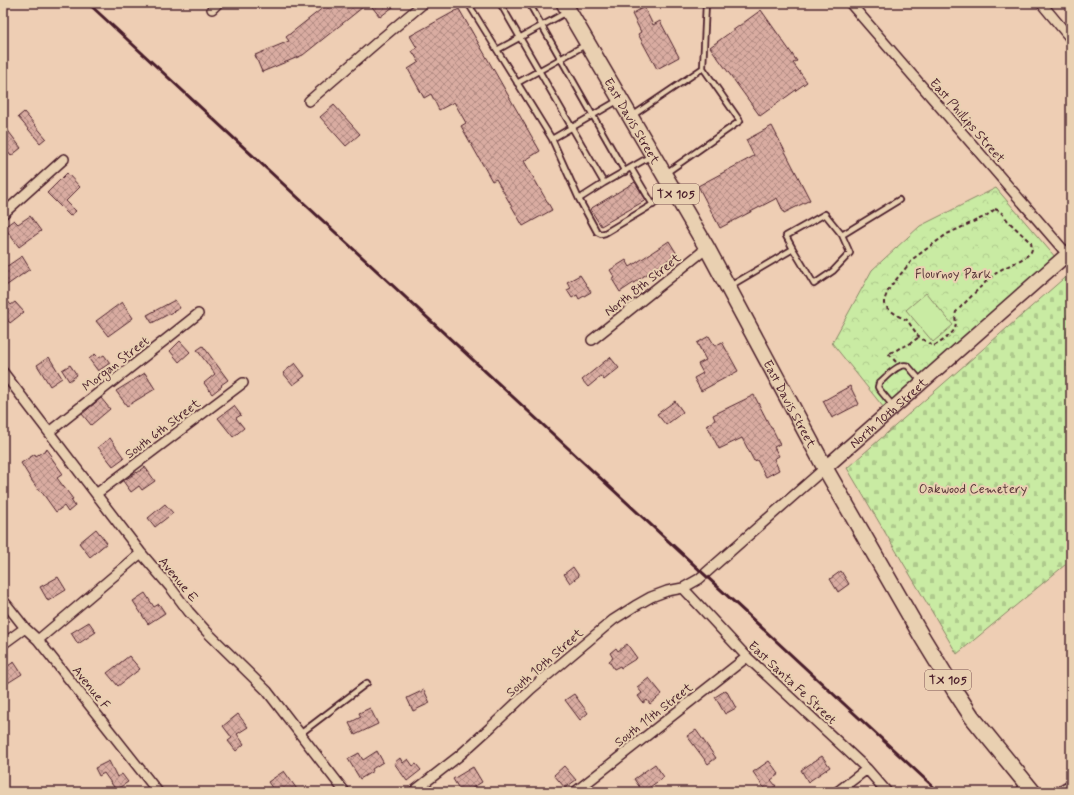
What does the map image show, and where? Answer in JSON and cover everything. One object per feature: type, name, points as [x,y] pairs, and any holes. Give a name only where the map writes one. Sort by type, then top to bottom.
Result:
[{"type":"main road","name":"East Davis Street","points":[[567,7],[729,287],[825,468],[876,559],[972,717],[1032,792]]},
{"type":"street","points":[[309,101],[424,3]]},
{"type":"street","name":"East Phillips Street","points":[[850,3],[1069,253]]},
{"type":"street","points":[[1041,3],[1071,39]]},
{"type":"street","points":[[3,214],[64,159]]},
{"type":"street","name":"North 8th Street","points":[[592,340],[707,248]]},
{"type":"street","name":"North 10th Street","points":[[706,575],[1069,253]]},
{"type":"street","name":"Morgan Street","points":[[49,432],[198,314]]},
{"type":"street","name":"Avenue E","points":[[3,372],[141,553],[189,612],[208,633],[267,691],[345,792]]},
{"type":"street","name":"South 6th Street","points":[[96,494],[243,383]]},
{"type":"street","points":[[38,640],[141,553]]},
{"type":"street","name":"South 10th Street","points":[[413,792],[459,756],[531,688],[613,620],[651,597],[667,591],[683,588],[706,575]]},
{"type":"street","name":"East Santa Fe Street","points":[[683,588],[747,657],[867,768],[887,792]]},
{"type":"street","name":"Avenue F","points":[[3,600],[25,628],[38,640],[158,792]]},
{"type":"street","points":[[3,644],[25,628]]},
{"type":"street","name":"South 11th Street","points":[[575,792],[747,657]]},
{"type":"street","points":[[837,792],[867,768]]},
{"type":"lane","points":[[468,3],[552,139],[579,199],[597,232],[601,234],[605,233],[675,192]]},
{"type":"lane","points":[[500,3],[604,183]]},
{"type":"lane","points":[[529,3],[625,172]]},
{"type":"lane","points":[[664,174],[740,121],[703,68],[706,3]]},
{"type":"lane","points":[[497,50],[542,26],[567,7]]},
{"type":"lane","points":[[517,82],[588,44]]},
{"type":"lane","points":[[631,117],[703,68]]},
{"type":"lane","points":[[552,139],[620,99]]},
{"type":"lane","points":[[579,199],[653,155]]},
{"type":"lane","points":[[631,168],[653,205]]},
{"type":"lane","points":[[842,236],[899,200]]},
{"type":"lane","points":[[825,214],[842,236],[850,253],[833,271],[814,284],[793,250],[786,236],[825,214]]},
{"type":"lane","points":[[729,287],[793,250]]},
{"type":"lane","points":[[894,407],[879,390],[879,383],[899,366],[905,364],[922,382]]},
{"type":"lane","points":[[300,734],[367,683]]},
{"type":"lane","points":[[1054,792],[1071,782]]},
{"type":"path","points":[[995,209],[1000,211],[1031,243],[1032,251],[1030,254],[1000,270],[982,285],[956,312],[955,330],[939,344],[933,346],[919,337],[907,320],[898,316],[884,304],[890,287],[914,258],[947,234],[986,216],[995,209]]},
{"type":"path","points":[[899,366],[888,353],[908,345],[919,337]]},
{"type":"green space","name":"Flournoy Park","points":[[996,188],[1056,258],[884,408],[832,343],[872,270],[920,226]]},
{"type":"green space","name":"Oakwood Cemetery","points":[[1071,272],[1071,560],[957,654],[847,468]]},
{"type":"green space","points":[[926,293],[953,325],[933,342],[906,310]]},
{"type":"building","points":[[329,3],[368,3],[303,55],[262,72],[255,55],[289,41],[286,37]]},
{"type":"building","points":[[369,3],[398,3],[380,17]]},
{"type":"building","points":[[644,7],[653,25],[660,21],[679,57],[657,69],[638,34],[641,32],[632,14]]},
{"type":"building","points":[[459,9],[540,151],[524,161],[552,210],[523,226],[496,179],[492,181],[461,126],[466,123],[454,102],[439,110],[431,94],[424,98],[408,69],[419,62],[412,51],[417,48],[410,36]]},
{"type":"building","points":[[761,10],[797,61],[793,63],[807,82],[760,116],[710,47]]},
{"type":"building","points":[[334,105],[360,134],[346,146],[320,117]]},
{"type":"building","points":[[24,112],[46,138],[40,143],[18,117]]},
{"type":"building","points":[[3,124],[21,148],[11,156],[3,146]]},
{"type":"building","points":[[772,126],[810,200],[784,213],[777,198],[720,228],[698,186],[754,156],[746,140]]},
{"type":"building","points":[[67,173],[80,187],[66,201],[76,211],[70,216],[47,193]]},
{"type":"building","points":[[635,182],[646,200],[601,226],[590,209]]},
{"type":"building","points":[[30,216],[41,231],[19,247],[4,227],[14,220],[18,224]]},
{"type":"building","points":[[669,241],[677,254],[620,292],[612,279],[615,278],[610,270],[626,260],[630,267]]},
{"type":"building","points":[[22,256],[30,269],[3,288],[3,269]]},
{"type":"building","points":[[580,275],[591,292],[579,299],[577,295],[572,298],[567,290],[571,288],[567,282]]},
{"type":"building","points":[[3,295],[11,305],[15,302],[24,312],[10,323],[3,315]]},
{"type":"building","points":[[175,300],[180,308],[152,323],[147,315]]},
{"type":"building","points":[[122,302],[133,318],[108,336],[96,321]]},
{"type":"building","points":[[709,336],[715,346],[722,342],[738,371],[701,391],[694,378],[703,373],[698,364],[706,360],[697,343]]},
{"type":"building","points":[[180,341],[190,352],[179,362],[170,351]]},
{"type":"building","points":[[203,346],[228,380],[212,394],[204,383],[215,374],[197,350]]},
{"type":"building","points":[[95,354],[99,358],[104,355],[110,363],[98,371],[89,359]]},
{"type":"building","points":[[49,357],[62,378],[50,386],[37,365]]},
{"type":"building","points":[[610,357],[619,368],[604,380],[601,376],[588,387],[582,380]]},
{"type":"building","points":[[295,363],[305,376],[293,385],[283,373]]},
{"type":"building","points":[[70,365],[77,375],[69,381],[62,370]]},
{"type":"building","points":[[145,373],[155,389],[127,406],[116,391]]},
{"type":"building","points":[[850,386],[859,404],[832,418],[823,401]]},
{"type":"building","points":[[754,395],[780,444],[774,447],[779,456],[774,459],[779,470],[766,477],[757,460],[754,461],[742,438],[719,449],[707,425],[715,420],[713,415]]},
{"type":"building","points":[[101,398],[110,409],[91,425],[82,414]]},
{"type":"building","points":[[675,401],[683,412],[666,425],[657,414]]},
{"type":"building","points":[[234,406],[241,415],[236,418],[244,428],[233,437],[218,418]]},
{"type":"building","points":[[110,438],[124,458],[113,466],[98,447]]},
{"type":"building","points":[[47,449],[63,474],[57,478],[73,499],[71,500],[75,506],[68,512],[64,506],[56,512],[32,481],[21,463],[35,454],[36,456]]},
{"type":"building","points":[[145,467],[155,481],[142,490],[139,486],[131,492],[123,481]]},
{"type":"building","points":[[165,504],[173,513],[155,527],[148,518]]},
{"type":"building","points":[[96,529],[107,543],[90,557],[79,543]]},
{"type":"building","points":[[573,567],[579,576],[570,583],[564,574]]},
{"type":"building","points":[[841,571],[849,584],[838,592],[830,579]]},
{"type":"building","points":[[58,577],[66,590],[48,601],[40,587]]},
{"type":"building","points":[[145,593],[154,607],[159,604],[165,613],[148,624],[133,601]]},
{"type":"building","points":[[89,622],[96,632],[78,644],[71,633]]},
{"type":"building","points":[[627,644],[637,658],[621,668],[620,666],[614,669],[609,661],[613,658],[610,653],[616,648],[618,651]]},
{"type":"building","points":[[129,656],[140,669],[118,686],[107,673]]},
{"type":"building","points":[[14,662],[22,674],[3,686],[3,669]]},
{"type":"building","points":[[649,678],[662,694],[650,704],[647,700],[643,703],[638,696],[642,693],[637,687]]},
{"type":"building","points":[[424,690],[430,703],[413,711],[407,698]]},
{"type":"building","points":[[726,690],[736,708],[725,714],[715,697]]},
{"type":"building","points":[[574,694],[588,713],[580,720],[565,700]]},
{"type":"building","points":[[370,708],[378,724],[355,735],[349,723],[361,717],[359,713]]},
{"type":"building","points":[[238,714],[248,727],[237,734],[244,744],[236,751],[228,741],[232,738],[223,726]]},
{"type":"building","points":[[696,730],[716,758],[708,764],[687,736]]},
{"type":"building","points":[[377,751],[383,762],[372,769],[373,771],[360,779],[348,759],[359,753],[363,760]]},
{"type":"building","points":[[822,756],[830,767],[808,782],[801,770]]},
{"type":"building","points":[[400,758],[403,763],[408,759],[413,766],[416,764],[421,770],[407,781],[394,763]]},
{"type":"building","points":[[109,761],[117,777],[122,774],[128,782],[116,790],[104,773],[99,776],[95,768]]},
{"type":"building","points":[[769,761],[779,774],[771,780],[776,786],[767,792],[753,772]]},
{"type":"building","points":[[655,764],[664,777],[643,792],[634,779]]},
{"type":"building","points":[[564,766],[576,780],[565,788],[554,775]]},
{"type":"building","points":[[473,767],[482,782],[466,792],[461,792],[453,779]]},
{"type":"building","points":[[284,771],[299,792],[275,792],[268,782]]},
{"type":"railway","points":[[88,3],[939,792]]}]
